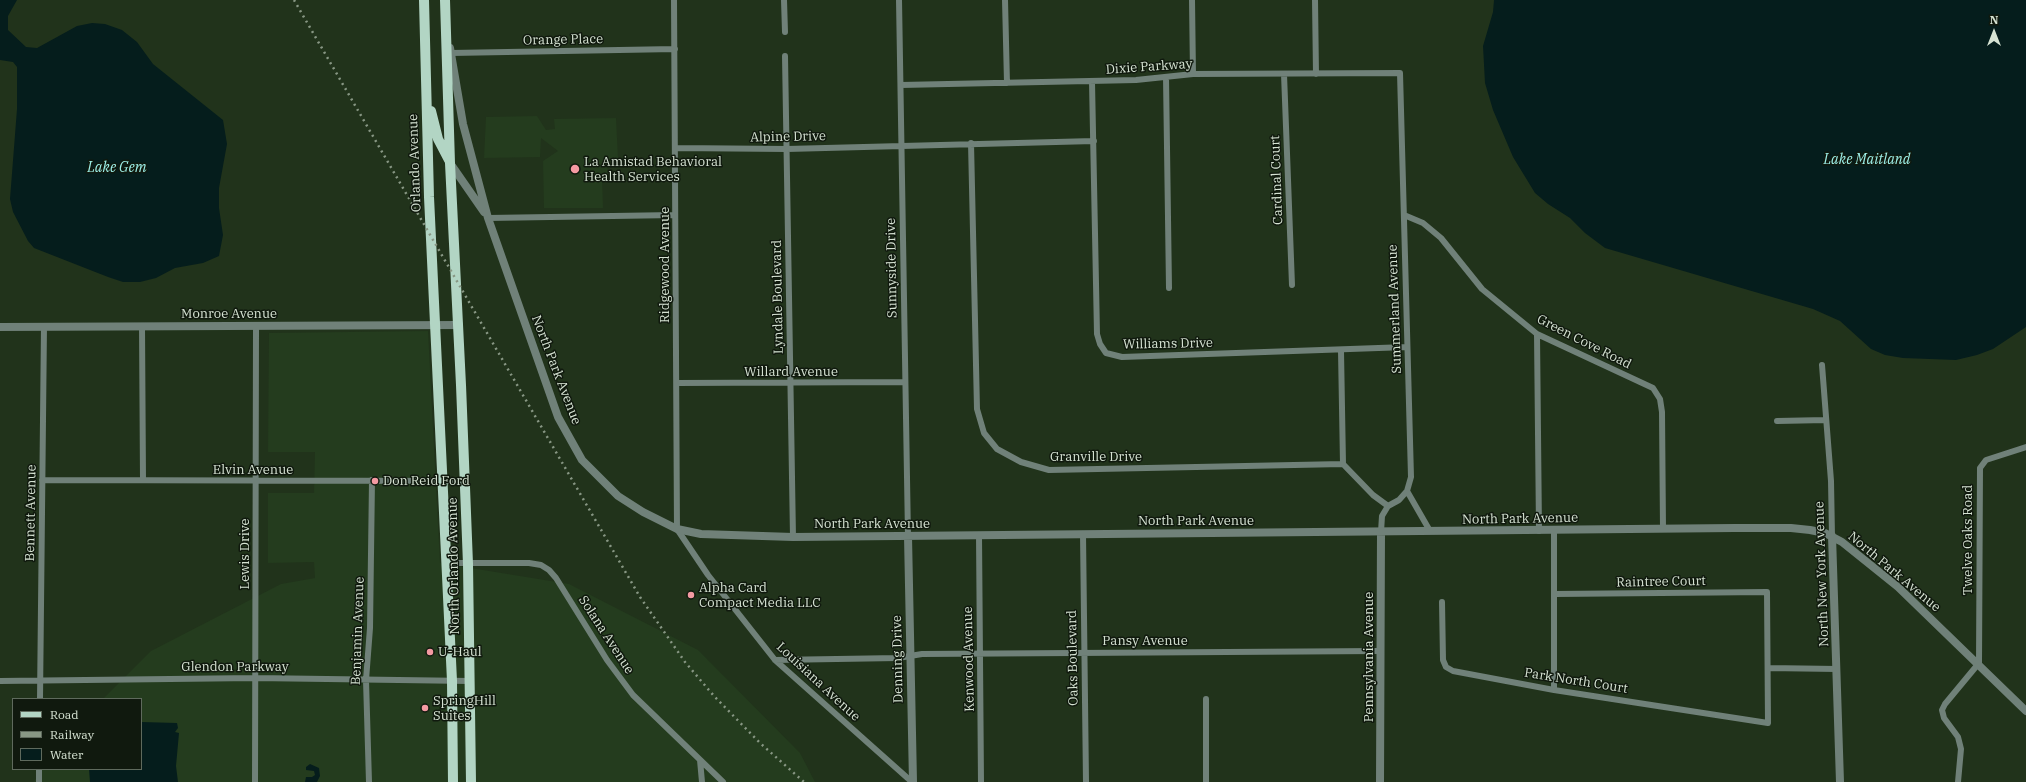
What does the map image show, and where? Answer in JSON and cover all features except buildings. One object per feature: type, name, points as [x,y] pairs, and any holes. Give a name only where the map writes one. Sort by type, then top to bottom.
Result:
[{"type":"main road","name":"Orlando Avenue","points":[[424,0],[435,325]]},
{"type":"main road","points":[[445,0],[450,162],[459,325]]},
{"type":"main road","points":[[426,90],[438,139],[450,162]]},
{"type":"main road","name":"North Orlando Avenue","points":[[435,325],[452,681],[453,782]]},
{"type":"main road","name":"North Orlando Avenue","points":[[459,325],[468,564],[471,782]]},
{"type":"street","name":"Ridgewood Avenue","points":[[674,0],[677,529]]},
{"type":"street","points":[[784,0],[785,32]]},
{"type":"street","name":"Sunnyside Drive","points":[[899,0],[908,536]]},
{"type":"street","points":[[1005,0],[1007,83]]},
{"type":"street","points":[[1192,0],[1192,74]]},
{"type":"street","points":[[1315,0],[1316,74]]},
{"type":"street","name":"North Park Avenue","points":[[446,24],[463,124],[488,218],[558,417],[577,453],[588,467],[618,496],[643,512],[677,529],[715,535],[793,537],[1791,528],[1810,530],[1832,536],[1855,552],[1903,591],[1979,663],[2026,711]]},
{"type":"street","name":"Orange Place","points":[[451,53],[675,49]]},
{"type":"street","name":"Lyndale Boulevard","points":[[785,56],[793,537]]},
{"type":"street","name":"Dixie Parkway","points":[[901,85],[1092,82],[1192,74],[1400,73]]},
{"type":"street","name":"Summerland Avenue","points":[[1400,73],[1411,477],[1407,491]]},
{"type":"street","name":"Cardinal Court","points":[[1284,74],[1292,285]]},
{"type":"street","points":[[1166,77],[1169,288]]},
{"type":"street","name":"Williams Drive","points":[[1092,82],[1097,334],[1100,344],[1106,353],[1122,357],[1341,351],[1407,347]]},
{"type":"street","name":"Alpine Drive","points":[[675,148],[787,149],[971,143],[1094,141]]},
{"type":"street","name":"Granville Drive","points":[[971,143],[977,409],[984,433],[997,449],[1021,462],[1049,470],[1343,464]]},
{"type":"street","name":"North Park Avenue","points":[[450,162],[488,218]]},
{"type":"street","points":[[488,218],[675,215]]},
{"type":"street","name":"Green Cove Road","points":[[1404,215],[1423,223],[1441,238],[1482,289],[1537,334],[1653,388],[1660,398],[1662,412],[1663,529]]},
{"type":"street","name":"Monroe Avenue","points":[[0,327],[459,325]]},
{"type":"street","name":"Bennett Avenue","points":[[40,698],[44,326]]},
{"type":"street","points":[[142,326],[143,480]]},
{"type":"street","name":"Lewis Drive","points":[[255,782],[256,326]]},
{"type":"street","points":[[1537,334],[1539,530]]},
{"type":"street","points":[[1341,351],[1343,464],[1373,495],[1388,506]]},
{"type":"street","name":"North New York Avenue","points":[[1822,365],[1831,481],[1840,782]]},
{"type":"street","name":"Willard Avenue","points":[[677,383],[905,382]]},
{"type":"street","points":[[1777,421],[1826,420]]},
{"type":"street","name":"Twelve Oaks Road","points":[[1979,663],[1980,468],[1986,460],[2026,447]]},
{"type":"street","name":"Elvin Avenue","points":[[42,480],[465,481]]},
{"type":"street","name":"Benjamin Avenue","points":[[369,782],[366,680],[370,628],[372,480]]},
{"type":"street","points":[[1381,532],[1382,516],[1388,506],[1399,500],[1407,491],[1430,531]]},
{"type":"street","name":"Louisiana Avenue","points":[[677,529],[708,576],[776,660],[912,782]]},
{"type":"street","points":[[1554,530],[1554,690]]},
{"type":"street","name":"Pennsylvania Avenue","points":[[1380,782],[1381,532]]},
{"type":"street","name":"Oaks Boulevard","points":[[1083,534],[1086,782]]},
{"type":"street","name":"Kenwood Avenue","points":[[979,535],[981,782]]},
{"type":"street","name":"Denning Drive","points":[[908,536],[912,782]]},
{"type":"street","name":"Solana Avenue","points":[[446,563],[529,563],[541,565],[549,570],[556,578],[607,660],[633,695],[723,782]]},
{"type":"street","name":"Raintree Court","points":[[1555,594],[1767,592],[1768,668]]},
{"type":"street","name":"Park North Court","points":[[1442,602],[1443,660],[1446,667],[1453,671],[1554,690],[1768,724],[1768,668]]},
{"type":"street","name":"Pansy Avenue","points":[[776,660],[898,658],[922,654],[980,653],[1380,651]]},
{"type":"street","points":[[1958,782],[1961,749],[1958,737],[1944,718],[1942,710],[1945,704],[1979,663]]},
{"type":"street","points":[[1768,668],[1837,669]]},
{"type":"street","name":"Glendon Parkway","points":[[0,681],[40,679],[255,678],[470,681]]},
{"type":"street","points":[[1206,699],[1206,782]]},
{"type":"street","points":[[700,760],[702,782]]},
{"type":"street","points":[[39,770],[39,782]]},
{"type":"shaded area","name":"La Amistad Behavioral Health Services","points":[[537,116],[546,130],[555,129],[554,119],[616,118],[618,158],[607,160],[608,178],[602,178],[603,208],[544,208],[543,161],[558,151],[541,138],[540,157],[484,158],[486,117]]},
{"type":"shaded area","points":[[428,331],[440,563],[569,584],[698,650],[800,753],[815,782],[34,782],[40,770],[142,770],[142,698],[104,698],[151,651],[281,584],[315,578],[314,562],[268,563],[268,493],[314,493],[315,452],[268,452],[269,333]]},
{"type":"water","name":"Lake Gem","points":[[0,0],[17,0],[8,16],[8,30],[26,47],[37,48],[77,26],[92,23],[105,24],[122,30],[137,42],[153,64],[223,120],[227,144],[219,188],[219,208],[223,235],[219,256],[203,263],[175,268],[156,278],[140,282],[123,282],[34,248],[28,241],[13,212],[10,199],[17,109],[17,67],[13,62],[0,60]]},
{"type":"water","name":"Lake Maitland","points":[[1494,0],[2026,0],[2026,327],[1993,349],[1956,360],[1903,358],[1885,355],[1871,349],[1840,321],[1813,309],[1605,248],[1585,233],[1570,218],[1548,204],[1535,193],[1513,157],[1493,110],[1485,83],[1483,46],[1493,12]]},
{"type":"water","points":[[142,722],[177,723],[178,728],[175,732],[179,733],[176,766],[178,782],[90,782],[89,770],[142,770]]},
{"type":"water","points":[[310,764],[319,768],[320,776],[317,782],[305,782],[306,777],[312,777],[315,775],[314,771],[306,770],[306,767]]},
{"type":"railway","points":[[294,0],[640,597],[685,662],[714,696],[760,743],[804,782]]},
{"type":"place","name":"La Amistad Behavioral Health Services","points":[[575,169]]},
{"type":"place","name":"Don Reid Ford","points":[[375,481]]},
{"type":"place","name":"Alpha Card Compact Media LLC","points":[[691,595]]},
{"type":"place","name":"U-Haul","points":[[430,652]]},
{"type":"place","name":"SpringHill Suites","points":[[425,708]]}]
